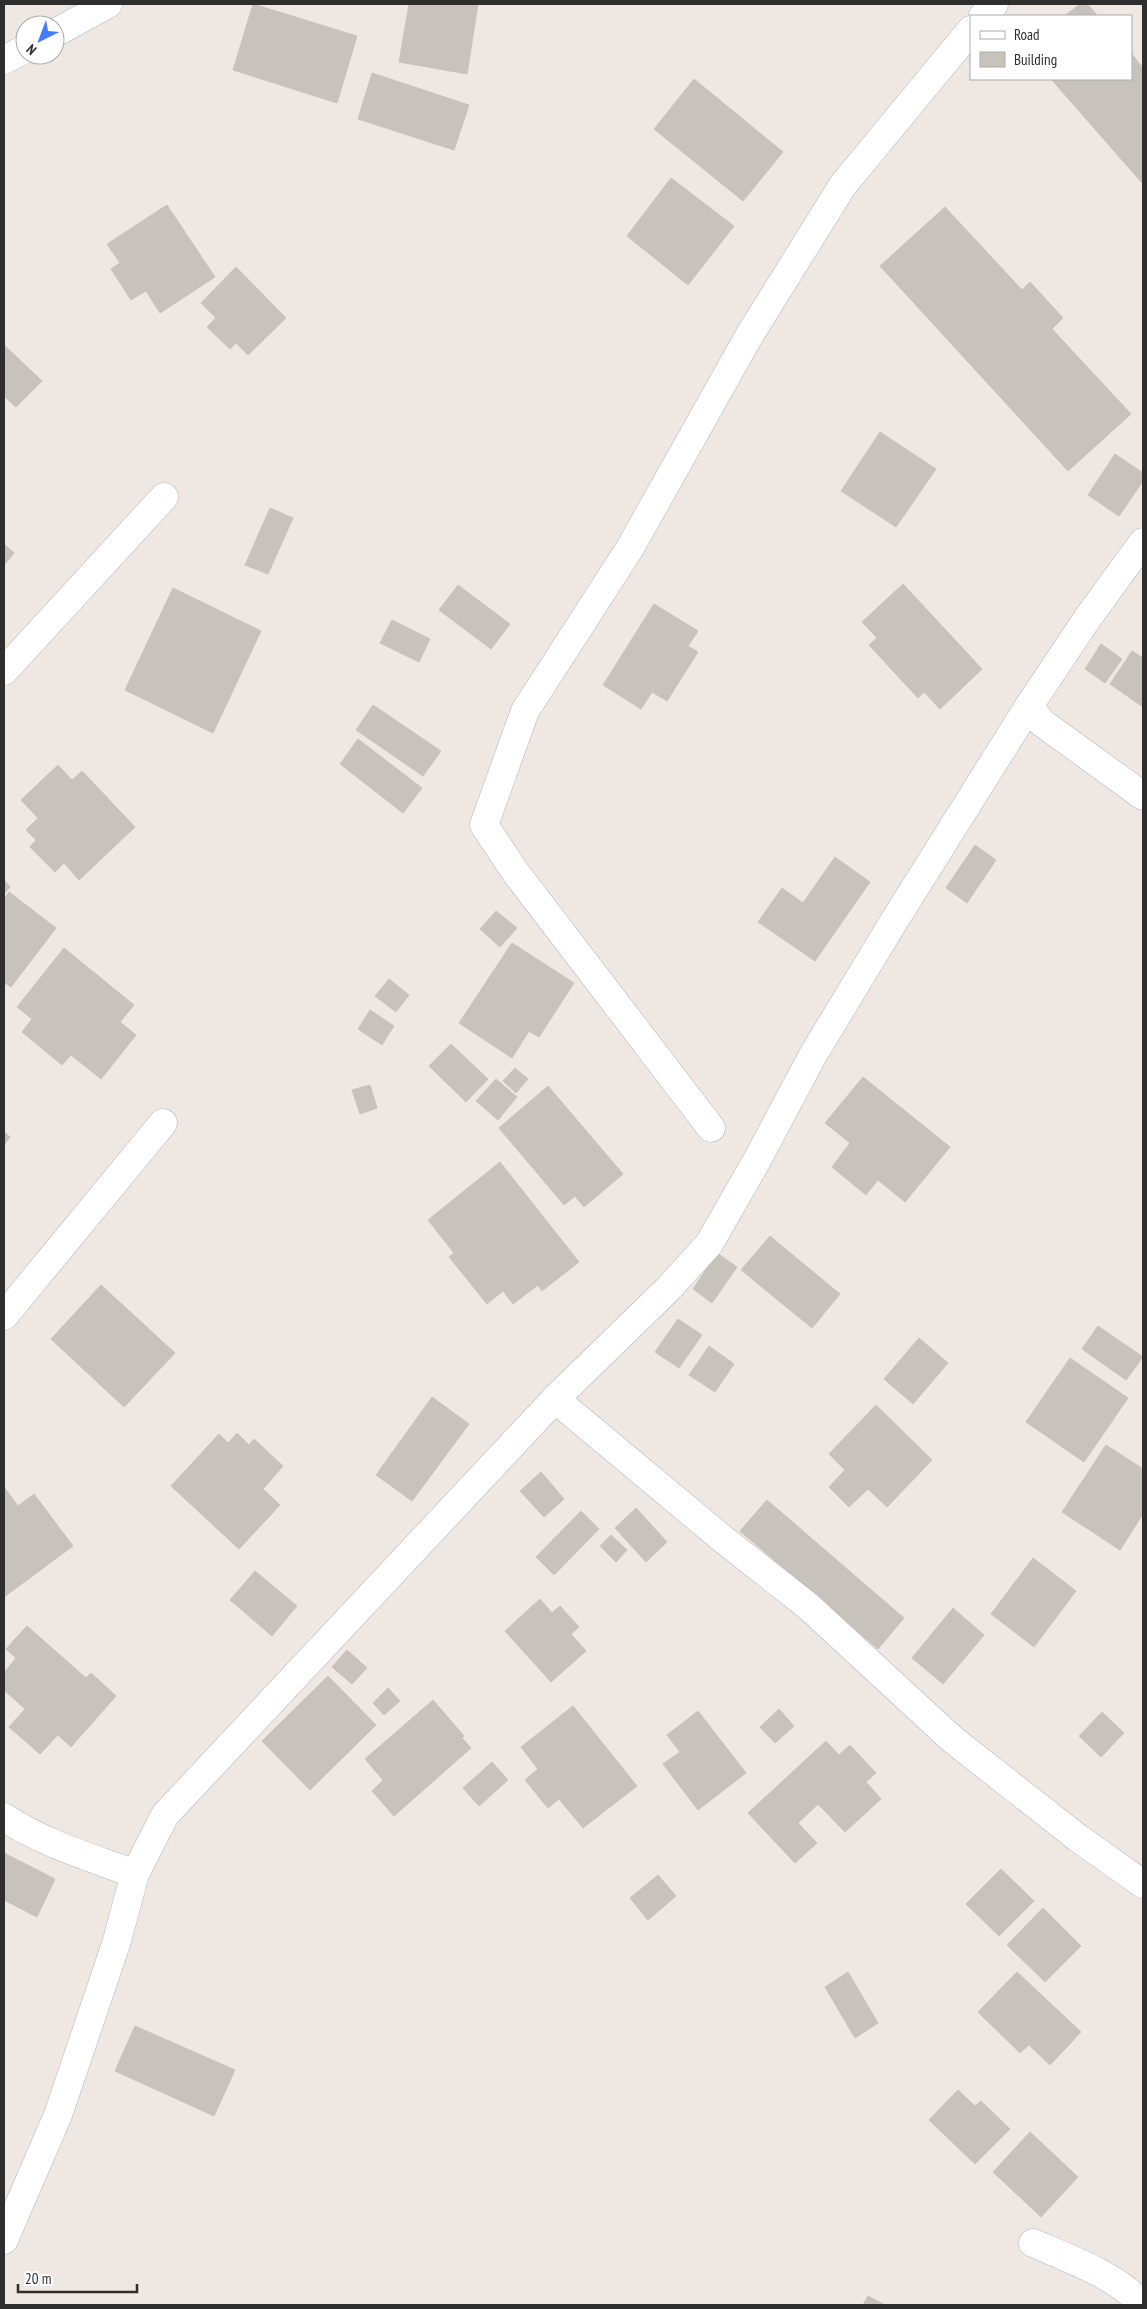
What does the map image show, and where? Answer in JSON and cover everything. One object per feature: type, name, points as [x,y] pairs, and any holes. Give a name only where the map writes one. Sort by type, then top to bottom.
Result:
[{"type":"street","points":[[65,28],[108,4]]},
{"type":"street","points":[[984,15],[994,4]]},
{"type":"street","points":[[711,1128],[516,873],[484,825],[525,711],[630,548],[754,327],[843,185],[970,31]]},
{"type":"street","points":[[4,671],[164,497]]},
{"type":"street","points":[[4,2240],[13,2194],[58,2115],[116,1944],[135,1874],[165,1815],[555,1398],[668,1289],[709,1244],[756,1162],[813,1055],[1029,706],[1087,619],[1143,542]]},
{"type":"street","points":[[1029,706],[1041,722],[1143,796]]},
{"type":"street","points":[[4,1316],[163,1123]]},
{"type":"street","points":[[555,1398],[724,1540],[814,1611],[952,1739],[1078,1838],[1143,1884]]},
{"type":"street","points":[[4,1817],[22,1829],[56,1845],[135,1874]]},
{"type":"street","points":[[1033,2242],[1110,2279],[1141,2305]]},
{"type":"building","points":[[253,4],[357,36],[337,103],[233,70]]},
{"type":"building","points":[[409,4],[478,4],[467,74],[399,62]]},
{"type":"building","points":[[1080,4],[1087,4],[1097,15],[1066,15]]},
{"type":"building","points":[[1132,54],[1143,68],[1143,184],[1052,80],[1132,80]]},
{"type":"building","points":[[372,73],[469,105],[454,150],[358,119]]},
{"type":"building","points":[[694,79],[783,152],[743,201],[654,129]]},
{"type":"building","points":[[671,178],[734,226],[688,285],[627,236]]},
{"type":"building","points":[[167,205],[215,277],[160,313],[146,291],[131,300],[111,269],[120,263],[107,244]]},
{"type":"building","points":[[945,207],[1022,290],[1030,282],[1063,318],[1052,329],[1131,414],[1068,471],[880,266]]},
{"type":"building","points":[[236,267],[286,318],[248,355],[236,343],[230,349],[207,327],[216,318],[201,303]]},
{"type":"building","points":[[4,345],[42,381],[16,407],[4,396]]},
{"type":"building","points":[[880,432],[936,469],[896,527],[841,491]]},
{"type":"building","points":[[1115,454],[1143,473],[1143,481],[1119,516],[1088,495]]},
{"type":"building","points":[[270,508],[293,518],[268,574],[245,565]]},
{"type":"building","points":[[4,544],[14,553],[4,565]]},
{"type":"building","points":[[903,584],[982,669],[940,709],[924,692],[918,698],[869,645],[877,638],[862,622]]},
{"type":"building","points":[[458,585],[510,624],[491,649],[439,610]]},
{"type":"building","points":[[173,588],[261,631],[213,733],[125,690]]},
{"type":"building","points":[[654,604],[698,631],[688,646],[698,652],[667,701],[652,692],[641,709],[603,685]]},
{"type":"building","points":[[392,620],[430,639],[419,662],[380,643]]},
{"type":"building","points":[[1101,644],[1122,659],[1105,683],[1085,669]]},
{"type":"building","points":[[1132,651],[1143,658],[1143,707],[1110,684]]},
{"type":"building","points":[[373,705],[441,751],[423,776],[356,730]]},
{"type":"building","points":[[358,739],[422,788],[403,813],[340,764]]},
{"type":"building","points":[[58,765],[72,780],[82,771],[135,827],[79,880],[64,863],[55,872],[30,847],[36,840],[26,830],[38,818],[21,800]]},
{"type":"building","points":[[975,845],[996,860],[967,903],[946,888]]},
{"type":"building","points":[[835,857],[870,882],[815,961],[758,922],[782,888],[803,903]]},
{"type":"building","points":[[4,880],[10,887],[4,894]]},
{"type":"building","points":[[9,892],[56,928],[11,987],[4,982],[4,899]]},
{"type":"building","points":[[496,911],[517,928],[500,947],[480,929]]},
{"type":"building","points":[[512,943],[574,983],[539,1037],[529,1031],[512,1058],[459,1023]]},
{"type":"building","points":[[64,948],[134,1005],[120,1022],[136,1035],[101,1079],[71,1055],[62,1065],[22,1032],[32,1019],[17,1007]]},
{"type":"building","points":[[389,979],[409,995],[396,1012],[375,996]]},
{"type":"building","points":[[370,1010],[394,1026],[382,1045],[358,1029]]},
{"type":"building","points":[[451,1044],[488,1079],[466,1102],[429,1066]]},
{"type":"building","points":[[515,1068],[528,1079],[516,1093],[503,1081]]},
{"type":"building","points":[[863,1077],[950,1147],[905,1202],[878,1180],[866,1195],[832,1167],[850,1143],[825,1123]]},
{"type":"building","points":[[496,1079],[517,1097],[498,1120],[476,1101]]},
{"type":"building","points":[[370,1085],[377,1108],[360,1114],[352,1090]]},
{"type":"building","points":[[548,1086],[623,1174],[584,1207],[575,1196],[564,1205],[499,1128]]},
{"type":"building","points":[[4,1132],[10,1137],[4,1145]]},
{"type":"building","points":[[500,1162],[579,1262],[542,1291],[538,1285],[513,1304],[503,1291],[487,1304],[449,1257],[454,1253],[428,1220]]},
{"type":"building","points":[[770,1236],[840,1294],[812,1328],[741,1270]]},
{"type":"building","points":[[717,1253],[737,1267],[712,1303],[693,1289]]},
{"type":"building","points":[[101,1285],[175,1353],[124,1407],[51,1339]]},
{"type":"building","points":[[678,1319],[702,1335],[679,1368],[655,1352]]},
{"type":"building","points":[[1098,1326],[1143,1357],[1126,1380],[1082,1349]]},
{"type":"building","points":[[919,1338],[948,1363],[913,1404],[884,1379]]},
{"type":"building","points":[[709,1346],[734,1364],[715,1392],[689,1375]]},
{"type":"building","points":[[1070,1358],[1128,1398],[1084,1462],[1026,1422]]},
{"type":"building","points":[[432,1397],[469,1424],[412,1501],[376,1475]]},
{"type":"building","points":[[876,1405],[932,1460],[887,1507],[868,1489],[849,1507],[829,1487],[845,1470],[829,1454]]},
{"type":"building","points":[[237,1433],[249,1445],[254,1439],[283,1466],[263,1489],[280,1505],[239,1549],[171,1486],[219,1434],[228,1443]]},
{"type":"building","points":[[1106,1445],[1143,1469],[1143,1514],[1120,1550],[1062,1512]]},
{"type":"building","points":[[541,1472],[564,1499],[544,1517],[520,1491]]},
{"type":"building","points":[[4,1487],[18,1506],[34,1494],[73,1546],[4,1597]]},
{"type":"building","points":[[767,1500],[904,1618],[878,1649],[740,1531]]},
{"type":"building","points":[[636,1508],[667,1542],[646,1562],[615,1528]]},
{"type":"building","points":[[581,1511],[599,1529],[554,1575],[536,1557]]},
{"type":"building","points":[[611,1535],[627,1550],[616,1562],[600,1546]]},
{"type":"building","points":[[1033,1558],[1076,1591],[1034,1647],[991,1614]]},
{"type":"building","points":[[255,1571],[297,1606],[272,1636],[230,1600]]},
{"type":"building","points":[[540,1599],[552,1613],[560,1606],[579,1627],[571,1634],[586,1651],[551,1682],[505,1631]]},
{"type":"building","points":[[953,1608],[984,1635],[943,1684],[912,1658]]},
{"type":"building","points":[[27,1626],[86,1678],[91,1673],[116,1696],[71,1747],[58,1735],[40,1754],[9,1727],[25,1709],[4,1690],[4,1673],[16,1658],[6,1649]]},
{"type":"building","points":[[347,1650],[367,1668],[352,1684],[332,1667]]},
{"type":"building","points":[[328,1676],[376,1725],[310,1790],[262,1741]]},
{"type":"building","points":[[388,1688],[400,1701],[384,1715],[373,1703]]},
{"type":"building","points":[[433,1700],[464,1736],[462,1738],[471,1748],[394,1816],[372,1791],[383,1780],[365,1759]]},
{"type":"building","points":[[573,1706],[637,1786],[583,1828],[559,1799],[548,1808],[525,1780],[538,1769],[521,1747]]},
{"type":"building","points":[[779,1709],[794,1726],[775,1743],[760,1727]]},
{"type":"building","points":[[698,1711],[746,1773],[698,1810],[663,1764],[680,1752],[667,1735]]},
{"type":"building","points":[[1102,1712],[1124,1733],[1101,1757],[1079,1736]]},
{"type":"building","points":[[826,1741],[839,1755],[850,1745],[876,1773],[866,1782],[881,1799],[845,1832],[818,1804],[798,1823],[817,1843],[795,1863],[748,1813]]},
{"type":"building","points":[[492,1762],[508,1780],[479,1806],[463,1788]]},
{"type":"building","points":[[4,1853],[55,1879],[37,1917],[4,1900]]},
{"type":"building","points":[[1001,1869],[1034,1901],[999,1936],[966,1904]]},
{"type":"building","points":[[658,1875],[676,1896],[648,1920],[630,1898]]},
{"type":"building","points":[[1043,1908],[1081,1946],[1045,1982],[1007,1945]]},
{"type":"building","points":[[848,1972],[878,2023],[855,2038],[825,1987]]},
{"type":"building","points":[[1017,1972],[1081,2032],[1050,2065],[1029,2045],[1020,2053],[978,2012]]},
{"type":"building","points":[[135,2026],[235,2070],[214,2116],[115,2071]]},
{"type":"building","points":[[958,2090],[975,2106],[981,2101],[1010,2129],[975,2164],[929,2120]]},
{"type":"building","points":[[1030,2132],[1078,2177],[1041,2217],[993,2172]]},
{"type":"building","points":[[868,2296],[885,2305],[863,2305]]}]
